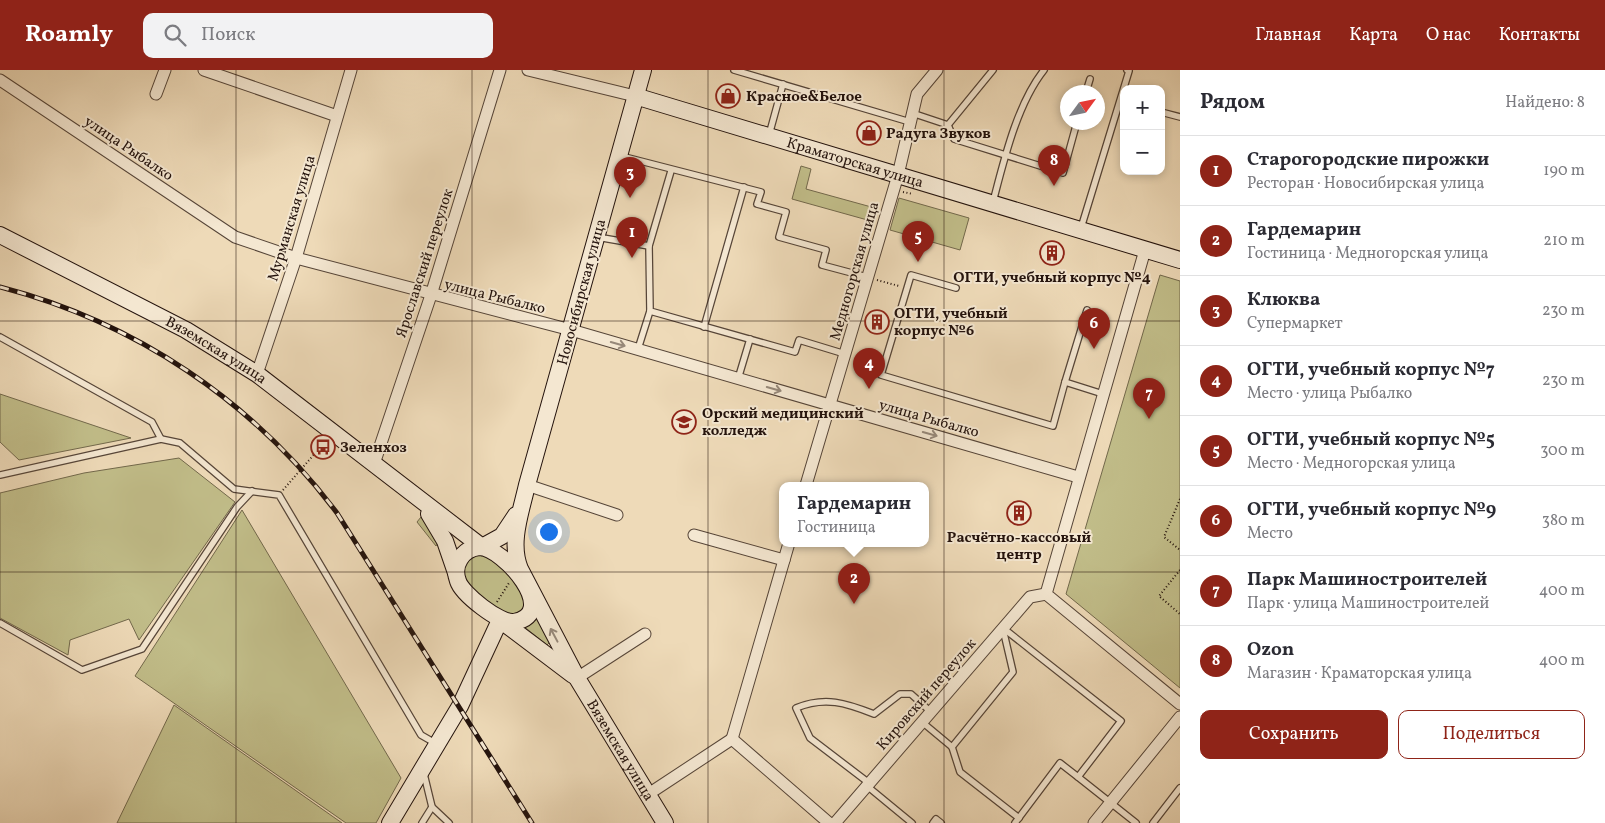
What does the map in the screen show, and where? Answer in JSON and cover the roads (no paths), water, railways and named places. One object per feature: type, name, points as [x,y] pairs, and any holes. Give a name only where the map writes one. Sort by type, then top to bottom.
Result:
[{"type":"main road","name":"Новосибирская улица","points":[[527,485],[643,70]]},
{"type":"main road","name":"Краматорская улица","points":[[635,96],[1180,260]]},
{"type":"main road","name":"Вяземская улица","points":[[0,235],[186,330],[257,374],[413,495]]},
{"type":"main road","points":[[456,576],[457,565],[463,555],[471,549],[494,542],[510,527],[527,485]]},
{"type":"main road","points":[[500,620],[512,622],[527,615],[532,601],[530,589],[520,569],[516,554],[518,524],[527,485]]},
{"type":"main road","points":[[413,495],[482,547],[498,554],[530,589]]},
{"type":"main road","points":[[413,495],[441,532],[452,557],[456,576],[464,590],[500,620],[577,678]]},
{"type":"main road","name":"Вяземская улица","points":[[530,589],[577,678],[665,823]]},
{"type":"main road","points":[[390,823],[460,706],[500,620]]},
{"type":"street","points":[[156,94],[165,70]]},
{"type":"street","points":[[204,70],[338,116]]},
{"type":"street","name":"Мурманская улица","points":[[257,374],[296,258],[351,70]]},
{"type":"street","name":"Ярославский переулок","points":[[374,464],[430,294],[500,70]]},
{"type":"street","name":"Краматорская улица","points":[[528,70],[635,96]]},
{"type":"street","name":"Медногорская улица","points":[[807,482],[898,176],[917,94],[937,70]]},
{"type":"street","name":"улица Рыбалко","points":[[0,80],[235,238],[296,258],[571,330],[1078,477]]},
{"type":"street","points":[[1145,250],[1078,477],[1046,594],[1180,704]]},
{"type":"street","points":[[527,485],[617,515]]},
{"type":"street","points":[[694,535],[784,560]]},
{"type":"street","points":[[647,794],[732,739],[789,547]]},
{"type":"street","name":"Кировский переулок","points":[[835,823],[1030,596],[1046,594]]},
{"type":"street","points":[[577,678],[644,634]]},
{"type":"street","points":[[1094,823],[1180,717]]},
{"type":"street","points":[[732,739],[829,823]]},
{"type":"lane","points":[[734,70],[948,125]]},
{"type":"lane","points":[[948,125],[993,70]]},
{"type":"lane","points":[[992,204],[1006,155],[1032,84],[1044,70]]},
{"type":"lane","points":[[1126,85],[1129,71],[1127,70]]},
{"type":"lane","points":[[1088,85],[1090,79]]},
{"type":"lane","points":[[769,137],[783,84]]},
{"type":"lane","points":[[1080,230],[1120,107]]},
{"type":"lane","points":[[1165,113],[1180,117]]},
{"type":"lane","points":[[948,125],[954,139],[1063,173],[1075,130]]},
{"type":"lane","points":[[618,156],[671,170],[709,177],[761,192],[758,204],[786,212],[779,237],[826,250],[822,265],[867,277]]},
{"type":"lane","points":[[638,350],[650,311],[649,246],[671,170]]},
{"type":"lane","points":[[704,327],[744,187]]},
{"type":"lane","points":[[596,237],[649,246]]},
{"type":"lane","points":[[956,288],[911,275],[881,375],[1052,426],[1087,310]]},
{"type":"lane","points":[[650,311],[795,352],[799,340],[845,354]]},
{"type":"lane","points":[[0,337],[152,422],[161,439]]},
{"type":"lane","points":[[738,379],[750,339]]},
{"type":"lane","points":[[1065,382],[1103,394]]},
{"type":"lane","points":[[0,475],[161,439],[180,443],[234,489],[279,495],[421,735],[436,744]]},
{"type":"lane","points":[[0,623],[82,670],[142,650],[237,507],[252,491]]},
{"type":"lane","points":[[952,747],[1013,672],[1003,628]]},
{"type":"lane","points":[[1003,628],[1121,721],[1078,777]]},
{"type":"lane","points":[[912,823],[868,784],[810,738],[796,708],[813,701],[848,704],[874,714],[900,694],[911,694],[931,712]]},
{"type":"lane","points":[[922,722],[952,747],[960,772],[1017,820],[1060,764],[1136,823]]},
{"type":"lane","points":[[422,767],[432,807],[448,823]]},
{"type":"lane","points":[[1153,823],[1180,788]]},
{"type":"lane","points":[[422,823],[432,807]]},
{"type":"lane","points":[[933,823],[936,820],[940,823]]},
{"type":"railway","points":[[0,287],[50,302],[98,321],[144,344],[188,371],[268,435],[304,473],[337,513],[532,823]]},
{"type":"place","name":"Красное&Белое","points":[[728,96]]},
{"type":"place","name":"Радуга Звуков","points":[[869,133]]},
{"type":"place","name":"Ozon","points":[[1054,186]]},
{"type":"place","name":"Клюква","points":[[630,198]]},
{"type":"place","name":"ОГТИ, учебный корпус №4","points":[[1052,253]]},
{"type":"place","name":"Старогородские пирожки","points":[[632,258]]},
{"type":"place","name":"ОГТИ, учебный корпус №5","points":[[918,262]]},
{"type":"place","name":"ОГТИ, учебный корпус №6","points":[[877,322]]},
{"type":"place","name":"ОГТИ, учебный корпус №9","points":[[1094,349]]},
{"type":"place","name":"ОГТИ, учебный корпус №7","points":[[869,389]]},
{"type":"place","name":"Парк Машиностроителей","points":[[1149,419]]},
{"type":"place","name":"Орский медицинский колледж","points":[[684,422]]},
{"type":"place","name":"Зеленхоз","points":[[323,447]]},
{"type":"place","name":"Расчётно-кассовый центр","points":[[1019,513]]},
{"type":"place","name":"Гардемарин","points":[[854,604]]}]
